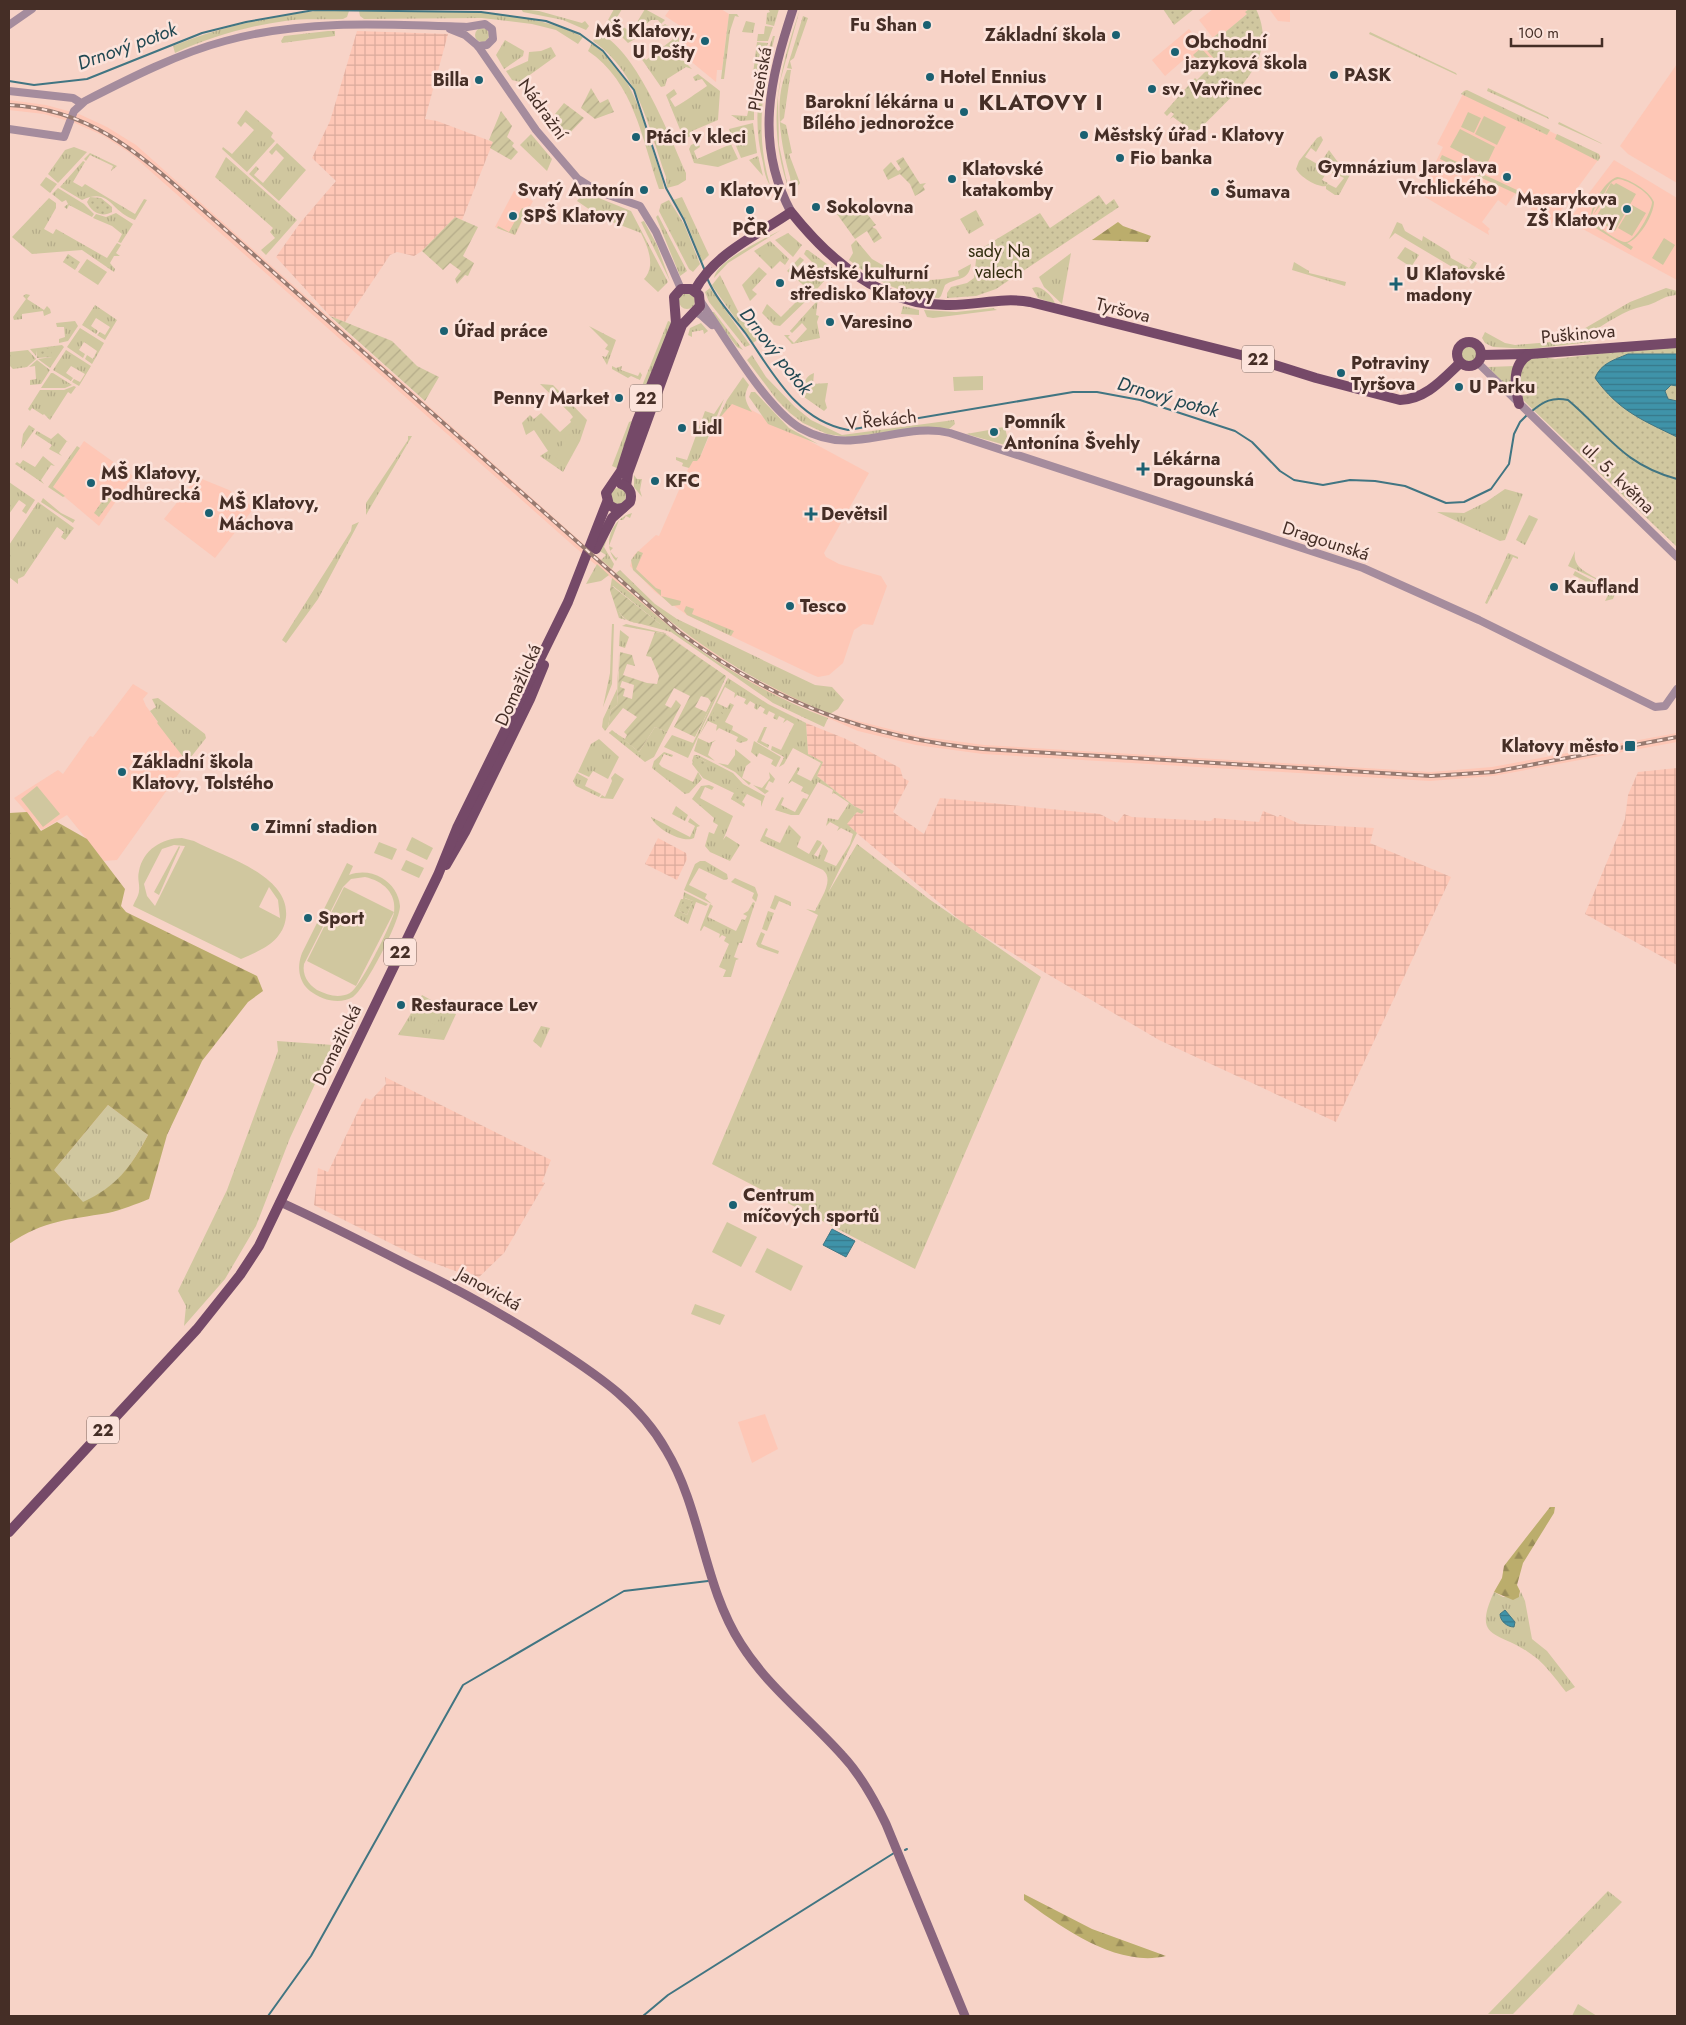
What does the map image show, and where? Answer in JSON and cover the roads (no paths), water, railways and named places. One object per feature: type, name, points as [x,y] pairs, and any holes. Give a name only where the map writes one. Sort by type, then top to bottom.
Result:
[{"type":"main road","name":"Plzeňská","points":[[791,212],[779,186],[772,160],[769,115],[773,76],[793,9]]},
{"type":"main road","points":[[695,290],[702,278],[725,256],[791,212]]},
{"type":"main road","name":"Tyršova","points":[[791,212],[827,252],[845,267],[884,292],[914,301],[950,306],[1006,300],[1030,302],[1249,357],[1316,378],[1400,400],[1426,393],[1460,362]]},
{"type":"main road","points":[[681,289],[695,290],[701,302]]},
{"type":"main road","name":"22","points":[[607,502],[606,493],[621,471],[637,421],[676,323],[677,310],[674,298],[681,289]]},
{"type":"main road","name":"22","points":[[623,508],[631,499],[630,492],[626,486],[628,473],[673,348],[682,325],[701,302]]},
{"type":"main road","points":[[677,310],[684,314],[693,313]]},
{"type":"main road","name":"22","points":[[1460,362],[1457,351],[1466,342],[1477,344],[1480,359]]},
{"type":"main road","name":"Puškinova","points":[[1480,359],[1677,343]]},
{"type":"main road","points":[[1520,405],[1515,384],[1518,366],[1530,354]]},
{"type":"main road","points":[[1460,362],[1470,366],[1480,359]]},
{"type":"main road","points":[[612,485],[620,483],[626,486]]},
{"type":"main road","points":[[607,502],[616,509],[623,508]]},
{"type":"main road","name":"Domažlická","points":[[280,1202],[438,875],[457,828],[568,602],[607,502]]},
{"type":"main road","name":"Domažlická","points":[[438,875],[462,838],[530,699],[540,672],[610,521],[623,508]]},
{"type":"main road","name":"22","points":[[9,1532],[221,1300],[251,1259],[280,1202]]},
{"type":"main road","name":"Janovická","points":[[280,1202],[499,1312],[608,1384],[638,1410],[660,1438],[684,1488],[714,1587],[728,1622],[760,1670],[843,1755],[873,1797],[893,1838],[965,2016]]},
{"type":"street","points":[[9,25],[32,9]]},
{"type":"street","name":"Nádražní","points":[[81,103],[186,55],[237,38],[304,26],[330,24],[474,27],[482,24],[490,26],[493,36],[489,44],[496,71]]},
{"type":"street","name":"Nádražní","points":[[441,26],[465,35],[475,44],[534,127],[583,183],[602,194],[640,206],[656,232],[681,289]]},
{"type":"street","points":[[474,27],[471,33],[475,44],[489,44]]},
{"type":"street","points":[[9,91],[73,98],[81,103],[74,111],[64,136],[9,129]]},
{"type":"street","name":"V Řekách","points":[[701,302],[719,331],[778,409],[800,428],[835,440],[855,440],[930,430],[944,432]]},
{"type":"street","name":"V Řekách","points":[[693,313],[705,317],[719,331]]},
{"type":"street","name":"ul. 5. května","points":[[1480,359],[1520,405],[1677,556]]},
{"type":"street","name":"Dragounská","points":[[944,432],[1363,568],[1479,620],[1655,707],[1665,706],[1677,690]]},
{"type":"water","points":[[1628,354],[1677,354],[1677,386],[1671,385],[1665,391],[1668,399],[1677,401],[1677,437],[1642,420],[1622,407],[1595,378],[1604,365]]},
{"type":"water","points":[[832,1229],[855,1241],[846,1257],[823,1245]]},
{"type":"water","points":[[1505,1610],[1515,1622],[1514,1627],[1506,1625],[1501,1619],[1500,1614]]},
{"type":"waterway","name":"Drnový potok","points":[[9,81],[34,85],[87,79],[202,33],[246,22],[314,10],[481,12],[546,21],[580,34],[603,51],[634,90],[666,188],[684,220],[705,271]]},
{"type":"waterway","name":"Drnový potok","points":[[707,278],[720,300],[777,379],[800,406],[814,417],[830,425],[848,430],[1073,392],[1097,392],[1140,400],[1235,431],[1252,442],[1280,471],[1294,480],[1323,485],[1350,480],[1375,481],[1405,486],[1446,503],[1464,502],[1491,489],[1509,464],[1514,434],[1520,422],[1528,414]]},
{"type":"waterway","name":"Drnový potok","points":[[1532,411],[1548,401],[1557,399],[1568,400],[1629,456],[1658,473],[1677,479]]},
{"type":"waterway","points":[[268,2016],[311,1956],[463,1685],[624,1591],[708,1581]]},
{"type":"waterway","points":[[9,1737],[9,1751]]},
{"type":"waterway","points":[[643,2016],[668,1995],[894,1853]]},
{"type":"railway","points":[[9,105],[37,108],[63,114],[109,135],[130,149],[192,200],[679,632],[714,657],[750,678],[786,697],[823,713],[861,726],[900,736],[941,744],[983,749],[1431,776],[1493,772],[1677,737]]},
{"type":"place","name":"Fu Shan","points":[[927,25]]},
{"type":"place","name":"Základní škola","points":[[1116,35]]},
{"type":"place","name":"MŠ Klatovy, U Pošty","points":[[705,41]]},
{"type":"place","name":"Obchodní jazyková škola","points":[[1175,52]]},
{"type":"place","name":"PASK","points":[[1334,75]]},
{"type":"place","name":"Hotel Ennius","points":[[930,77]]},
{"type":"place","name":"Billa","points":[[479,80]]},
{"type":"place","name":"sv. Vavřinec","points":[[1152,89]]},
{"type":"place","name":"Barokní lékárna u Bílého jednorožce","points":[[964,112]]},
{"type":"place","name":"Městský úřad - Klatovy","points":[[1084,135]]},
{"type":"place","name":"Ptáci v kleci","points":[[636,137]]},
{"type":"place","name":"Fio banka","points":[[1120,158]]},
{"type":"place","name":"Gymnázium Jaroslava Vrchlického","points":[[1507,177]]},
{"type":"place","name":"Klatovské katakomby","points":[[952,179]]},
{"type":"place","name":"Svatý Antonín","points":[[644,190]]},
{"type":"place","name":"Klatovy 1","points":[[710,190]]},
{"type":"place","name":"Šumava","points":[[1215,192]]},
{"type":"place","name":"Sokolovna","points":[[816,207]]},
{"type":"place","name":"Masarykova ZŠ Klatovy","points":[[1627,209]]},
{"type":"place","name":"PČR","points":[[750,210]]},
{"type":"place","name":"SPŠ Klatovy","points":[[513,216]]},
{"type":"place","name":"Městské kulturní středisko Klatovy","points":[[780,283]]},
{"type":"place","name":"U Klatovské madony","points":[[1396,284]]},
{"type":"place","name":"Varesino","points":[[830,322]]},
{"type":"place","name":"Úřad práce","points":[[444,331]]},
{"type":"place","name":"Potraviny Tyršova","points":[[1341,373]]},
{"type":"place","name":"U Parku","points":[[1459,387]]},
{"type":"place","name":"Penny Market","points":[[619,398]]},
{"type":"place","name":"Lidl","points":[[682,428]]},
{"type":"place","name":"Pomník Antonína Švehly","points":[[994,432]]},
{"type":"place","name":"Lékárna Dragounská","points":[[1143,469]]},
{"type":"place","name":"KFC","points":[[655,481]]},
{"type":"place","name":"MŠ Klatovy, Podhůrecká","points":[[91,483]]},
{"type":"place","name":"MŠ Klatovy, Máchova","points":[[209,513]]},
{"type":"place","name":"Devětsil","points":[[811,514]]},
{"type":"place","name":"Kaufland","points":[[1554,587]]},
{"type":"place","name":"Tesco","points":[[790,606]]},
{"type":"place","name":"Klatovy město","points":[[1630,746]]},
{"type":"place","name":"Základní škola Klatovy, Tolstého","points":[[122,772]]},
{"type":"place","name":"Zimní stadion","points":[[255,827]]},
{"type":"place","name":"Sport","points":[[308,918]]},
{"type":"place","name":"Restaurace Lev","points":[[401,1005]]},
{"type":"place","name":"Centrum míčových sportů","points":[[733,1205]]},
{"type":"district","name":"KLATOVY I","points":[[1041,102]]},
{"type":"park label","name":"sady Na valech","points":[[999,261]]}]
